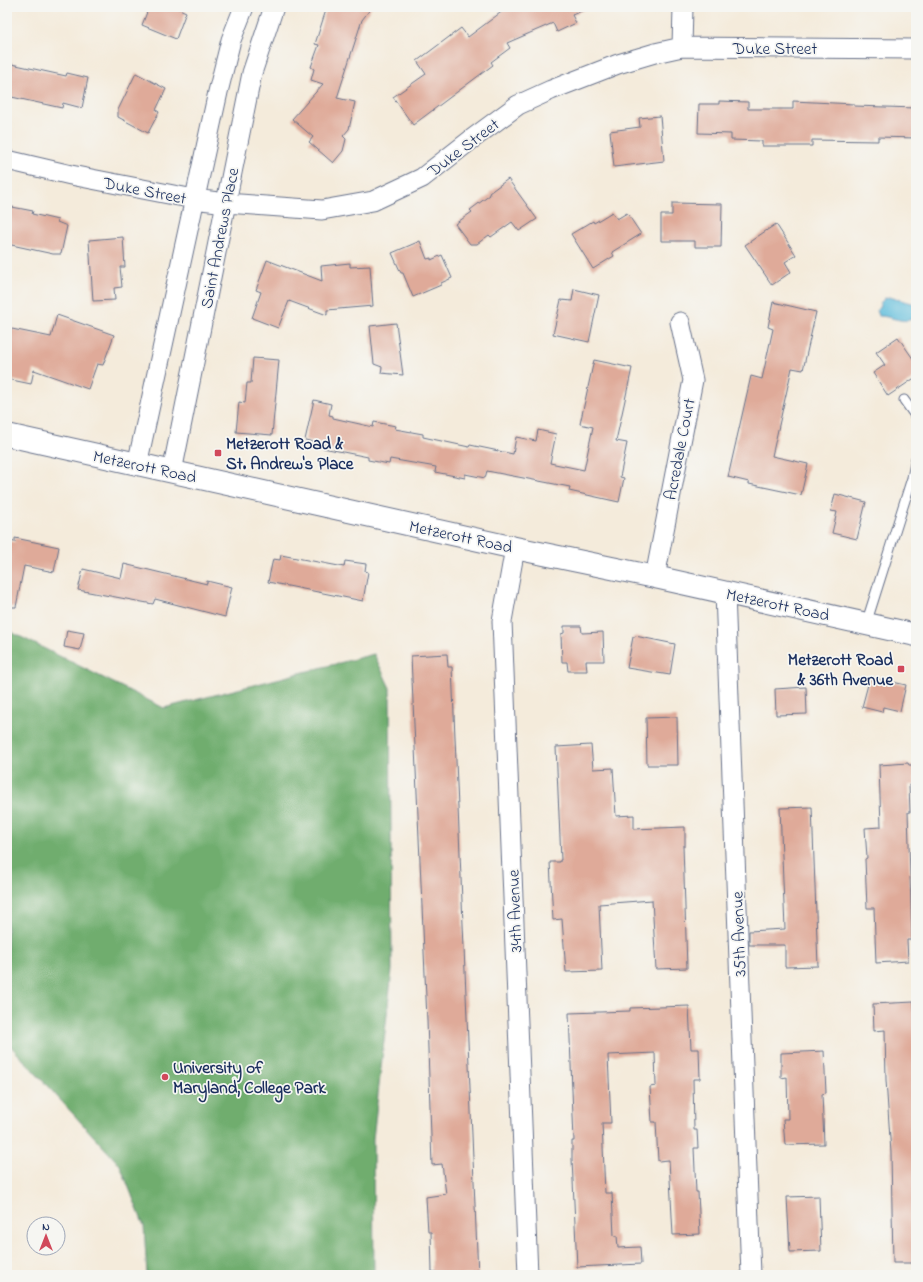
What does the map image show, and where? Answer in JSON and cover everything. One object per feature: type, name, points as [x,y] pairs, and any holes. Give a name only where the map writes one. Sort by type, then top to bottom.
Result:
[{"type":"street","name":"Saint Andrews Place","points":[[137,465],[220,85],[231,40],[244,7]]},
{"type":"street","name":"Saint Andrews Place","points":[[172,472],[252,73],[274,7]]},
{"type":"street","points":[[682,47],[683,7]]},
{"type":"street","name":"Duke Street","points":[[7,160],[71,175],[194,199],[226,203],[322,210],[373,201],[422,178],[518,105],[612,66],[655,53],[682,47],[916,49]]},
{"type":"street","name":"Acredale Court","points":[[655,577],[693,380],[680,322]]},
{"type":"street","name":"Metzerott Road","points":[[7,435],[137,465],[916,635]]},
{"type":"street","name":"34th Avenue","points":[[515,548],[502,621],[528,1275]]},
{"type":"street","name":"35th Avenue","points":[[725,593],[751,1275]]},
{"type":"lane","points":[[904,400],[916,417]]},
{"type":"lane","points":[[866,624],[912,478],[916,458]]},
{"type":"green space","name":"University of Maryland, College Park","points":[[7,630],[164,708],[374,654],[390,688],[392,970],[373,1139],[374,1275],[147,1275],[144,1226],[120,1165],[7,1042]]},
{"type":"water","points":[[889,297],[912,303],[916,306],[916,316],[908,320],[899,320],[879,316],[877,310],[880,303],[885,298]]},
{"type":"building","points":[[149,7],[175,7],[186,12],[176,39],[142,25]]},
{"type":"building","points":[[327,7],[372,7],[362,20],[337,98],[355,102],[349,129],[343,136],[346,139],[343,151],[333,163],[309,142],[313,137],[292,119],[323,84],[311,80],[314,69],[311,67],[319,45],[315,44]]},
{"type":"building","points":[[508,7],[591,7],[572,15],[576,23],[557,32],[553,23],[507,43],[510,48],[491,62],[493,65],[413,125],[393,97],[426,74],[417,61],[461,28],[468,37]]},
{"type":"building","points":[[7,63],[66,76],[67,73],[88,78],[82,108],[63,103],[62,108],[7,96]]},
{"type":"building","points":[[136,73],[166,89],[156,110],[159,112],[148,133],[118,117],[118,110]]},
{"type":"building","points":[[719,101],[748,102],[748,109],[793,109],[793,101],[854,104],[854,106],[916,108],[916,138],[878,137],[878,141],[812,140],[812,146],[762,146],[762,141],[731,140],[731,134],[698,133],[699,104],[719,104]]},
{"type":"building","points":[[660,116],[664,161],[614,167],[610,131],[640,127],[639,118]]},
{"type":"building","points":[[508,179],[537,219],[519,231],[512,222],[491,237],[489,235],[477,244],[470,244],[455,224],[472,212],[470,210]]},
{"type":"building","points":[[672,203],[722,204],[721,247],[695,247],[695,241],[661,241],[661,215],[672,215]]},
{"type":"building","points":[[7,206],[33,211],[32,214],[58,220],[57,222],[67,226],[61,254],[53,254],[7,244]]},
{"type":"building","points":[[612,212],[617,219],[627,213],[641,234],[612,252],[614,256],[593,269],[571,234]]},
{"type":"building","points":[[776,224],[796,255],[785,262],[791,272],[772,285],[745,245]]},
{"type":"building","points":[[123,237],[125,267],[120,267],[122,287],[114,288],[115,300],[93,301],[89,240]]},
{"type":"building","points":[[420,241],[427,259],[431,258],[431,260],[442,255],[452,278],[441,283],[441,285],[413,297],[403,273],[401,273],[392,253]]},
{"type":"building","points":[[267,260],[322,281],[321,266],[350,263],[350,267],[370,266],[373,306],[327,310],[327,315],[289,301],[278,328],[252,318],[261,292],[256,290]]},
{"type":"building","points":[[574,289],[599,295],[589,342],[553,334],[561,300],[572,301]]},
{"type":"building","points":[[773,302],[816,312],[803,370],[792,368],[772,456],[808,464],[801,495],[749,484],[749,482],[728,477],[751,376],[762,379],[773,329],[768,327]]},
{"type":"building","points":[[57,315],[114,335],[103,365],[97,364],[88,389],[34,370],[31,384],[7,379],[7,328],[51,337]]},
{"type":"building","points":[[396,323],[403,375],[381,373],[382,367],[374,364],[370,326]]},
{"type":"building","points":[[898,337],[916,363],[916,377],[888,396],[873,373],[885,365],[876,352]]},
{"type":"building","points":[[253,358],[279,360],[272,435],[236,432],[239,402],[245,403],[247,383],[251,383]]},
{"type":"building","points":[[594,360],[632,368],[616,441],[627,443],[620,477],[624,478],[619,502],[569,491],[570,487],[487,471],[485,478],[465,474],[465,478],[435,472],[436,467],[390,459],[389,464],[368,460],[368,457],[323,448],[324,444],[305,440],[314,400],[331,404],[329,415],[333,416],[333,418],[373,427],[374,422],[396,426],[395,429],[423,434],[423,437],[469,447],[470,445],[513,454],[516,437],[536,441],[538,430],[556,434],[550,463],[584,470],[593,427],[580,424]]},
{"type":"building","points":[[835,494],[866,502],[857,539],[832,533],[837,512],[831,511]]},
{"type":"building","points":[[15,538],[59,547],[54,572],[24,566],[16,607],[7,607],[7,541],[15,542]]},
{"type":"building","points":[[281,555],[344,567],[345,561],[366,564],[365,571],[368,572],[363,601],[268,582],[273,559],[280,560]]},
{"type":"building","points":[[124,564],[207,584],[207,581],[232,587],[225,617],[155,599],[153,604],[78,590],[83,569],[121,578]]},
{"type":"building","points":[[564,626],[581,626],[582,633],[603,632],[604,661],[586,661],[587,671],[568,671],[567,662],[562,662],[561,634],[564,633]]},
{"type":"building","points":[[67,630],[84,633],[80,650],[64,647]]},
{"type":"building","points":[[635,636],[675,644],[670,675],[627,668],[633,637]]},
{"type":"building","points":[[447,654],[448,667],[452,667],[478,1275],[436,1275],[436,1272],[432,1272],[431,1232],[428,1232],[426,1197],[446,1194],[442,1164],[432,1165],[411,656]]},
{"type":"building","points":[[870,677],[906,685],[900,711],[883,707],[882,712],[862,707]]},
{"type":"building","points":[[806,687],[807,714],[776,715],[775,689]]},
{"type":"building","points":[[677,717],[678,765],[647,765],[646,718]]},
{"type":"building","points":[[591,745],[593,769],[613,768],[616,816],[634,815],[634,829],[685,827],[685,846],[683,846],[687,968],[656,969],[652,900],[599,904],[602,971],[566,972],[562,919],[553,920],[550,862],[560,862],[561,860],[556,747]]},
{"type":"building","points":[[908,763],[909,765],[914,765],[915,785],[909,785],[910,812],[908,812],[912,940],[907,940],[908,961],[876,963],[874,908],[867,908],[865,859],[867,858],[865,828],[881,827],[879,765]]},
{"type":"building","points":[[812,807],[818,966],[785,967],[785,945],[749,945],[749,931],[785,929],[780,808]]},
{"type":"building","points":[[914,1002],[916,1046],[916,1263],[893,1263],[891,1153],[886,1080],[885,1030],[874,1031],[873,1004]]},
{"type":"building","points":[[689,1006],[691,1049],[699,1049],[700,1079],[693,1079],[694,1130],[697,1130],[698,1148],[694,1148],[700,1234],[673,1235],[669,1160],[658,1161],[656,1122],[652,1122],[650,1087],[656,1086],[655,1053],[608,1055],[611,1123],[602,1123],[605,1193],[612,1193],[614,1236],[617,1236],[618,1248],[640,1247],[641,1264],[577,1267],[572,1159],[572,1141],[574,1141],[569,1013],[630,1011],[630,1008]]},
{"type":"building","points":[[824,1051],[826,1093],[822,1094],[824,1144],[785,1145],[783,1119],[788,1119],[787,1077],[781,1078],[781,1053]]},
{"type":"building","points":[[819,1196],[821,1251],[790,1252],[787,1197]]},
{"type":"place","name":"Metzerott Road & St. Andrew's Place","points":[[218,453]]},
{"type":"place","name":"Metzerott Road & 36th Avenue","points":[[901,669]]},
{"type":"place","name":"University of Maryland, College Park","points":[[165,1077]]}]
